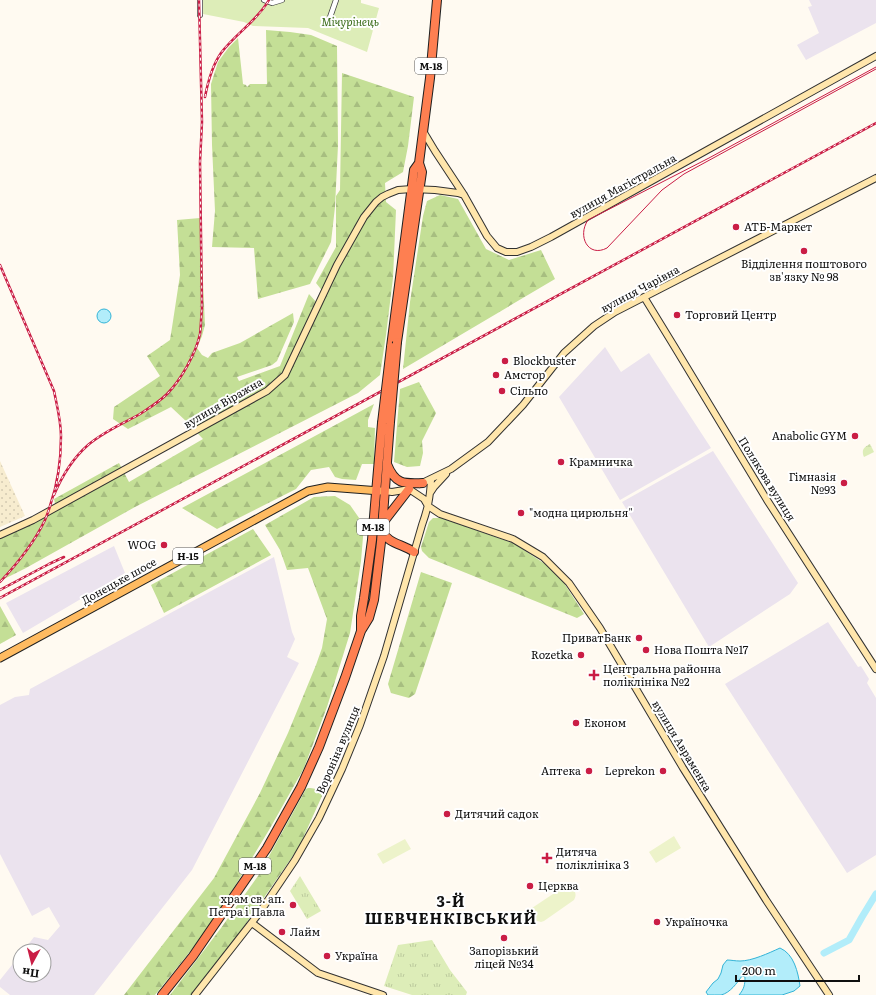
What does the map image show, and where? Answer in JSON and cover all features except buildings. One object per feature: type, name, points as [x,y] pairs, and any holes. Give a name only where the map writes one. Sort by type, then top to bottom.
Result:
[{"type":"highway","name":"М-18","points":[[361,631],[360,616],[380,491],[394,345],[416,190],[414,170],[419,162],[437,0]]},
{"type":"highway","name":"М-18","points":[[162,995],[193,956],[267,848],[301,787],[308,773],[345,678],[361,631],[369,618],[378,565],[382,528],[380,491],[387,463],[386,422]]},
{"type":"highway","points":[[387,463],[390,472],[395,478],[403,483],[427,482]]},
{"type":"highway","points":[[409,489],[382,528],[386,538],[414,552]]},
{"type":"highway","points":[[378,565],[382,554],[386,549],[392,545],[400,544]]},
{"type":"main road","name":"вулиця Магістральна","points":[[423,131],[464,195],[492,244],[506,252],[518,252],[551,237],[876,56]]},
{"type":"main road","name":"вулиця Чарівна","points":[[380,491],[392,492],[409,489],[427,482],[452,469],[488,442],[513,417],[564,352],[594,326],[615,312],[876,178]]},
{"type":"main road","name":"вулиця Віражна","points":[[0,535],[33,520],[267,391],[285,375],[337,265],[364,217],[382,197],[398,190],[458,193],[464,195]]},
{"type":"main road","name":"Полякова вулиця","points":[[644,297],[767,500],[876,669]]},
{"type":"main road","points":[[430,493],[440,480],[452,469]]},
{"type":"main road","name":"Вороніна вулиця","points":[[195,995],[260,912],[296,858],[319,818],[342,769],[360,725],[382,662],[428,506],[430,493],[427,482]]},
{"type":"main road","name":"Донецьке шосе","points":[[0,658],[308,491],[328,487],[380,491]]},
{"type":"main road","name":"вулиця Авраменка","points":[[409,489],[424,499],[428,506],[440,514],[513,539],[543,557],[568,583],[600,628],[683,768],[829,995]]},
{"type":"main road","points":[[252,922],[318,972],[383,995]]},
{"type":"street","points":[[200,0],[200,15]]},
{"type":"street","points":[[265,0],[272,3],[282,0]]},
{"type":"street","points":[[328,23],[336,0]]},
{"type":"shaded area","points":[[809,0],[876,0],[876,23],[806,60],[797,45],[819,33],[808,7],[812,6]]},
{"type":"shaded area","points":[[605,347],[621,372],[649,353],[711,448],[620,500],[559,397]]},
{"type":"shaded area","points":[[713,451],[798,583],[790,594],[709,647],[622,502]]},
{"type":"shaded area","points":[[0,461],[25,516],[0,527]]},
{"type":"shaded area","points":[[114,546],[125,573],[23,633],[6,603]]},
{"type":"shaded area","points":[[274,557],[295,639],[287,657],[299,663],[192,870],[94,995],[10,995],[0,987],[0,980],[12,965],[12,983],[52,983],[52,943],[29,943],[34,937],[48,940],[60,926],[49,907],[32,916],[0,854],[0,705],[15,697],[29,695],[30,689]]},
{"type":"shaded area","points":[[828,622],[858,667],[861,666],[869,679],[867,683],[876,698],[876,855],[847,873],[725,684]]},
{"type":"green space","name":"Мічурінець","points":[[203,0],[361,0],[361,3],[379,8],[367,52],[308,28],[253,26],[244,22],[203,14]]},
{"type":"green space","points":[[266,30],[311,35],[337,46],[338,145],[335,207],[331,242],[310,284],[258,299],[254,248],[212,247],[215,211],[211,84],[218,62],[238,38],[243,84],[247,87],[250,84],[267,84]]},
{"type":"green space","points":[[342,73],[414,97],[403,172],[385,183],[386,202],[396,210],[393,278],[380,375],[358,393],[135,507],[0,581],[0,535],[56,508],[54,499],[119,463],[129,482],[203,439],[171,407],[128,429],[113,419],[114,407],[160,376],[147,356],[170,340],[180,275],[177,220],[200,218],[205,325],[197,348],[202,355],[208,358],[212,353],[240,343],[293,313],[294,322],[277,361],[272,365],[237,377],[239,381],[280,366],[309,294],[318,304],[324,293],[316,283],[336,247],[336,196],[340,190]]},
{"type":"green space","points":[[440,195],[458,199],[486,249],[509,260],[541,250],[555,279],[403,369],[410,302],[423,216],[427,201]]},
{"type":"green space","points":[[419,382],[436,413],[422,441],[423,453],[420,466],[407,467],[394,462],[400,389]]},
{"type":"green space","points":[[374,404],[368,420],[368,427],[375,428],[374,464],[362,464],[356,480],[335,477],[329,467],[311,470],[296,489],[217,529],[182,508]]},
{"type":"green space","points":[[870,444],[874,452],[864,457],[864,449]]},
{"type":"green space","points":[[335,496],[350,505],[364,525],[361,561],[350,633],[327,707],[304,768],[235,886],[196,944],[155,995],[124,995],[214,878],[260,793],[288,733],[322,648],[327,619],[308,568],[287,570],[280,550],[265,525],[314,497]]},
{"type":"green space","points":[[433,518],[441,518],[513,543],[545,564],[564,583],[584,614],[577,618],[429,558],[422,551],[421,547],[429,522]]},
{"type":"green space","points":[[253,529],[271,555],[164,613],[151,585]]},
{"type":"green space","points":[[421,572],[452,583],[415,694],[409,698],[391,693],[388,684]]},
{"type":"green space","points":[[0,606],[16,635],[0,644]]},
{"type":"green space","points":[[308,788],[321,792],[322,796],[299,847],[236,938],[191,995],[170,995],[258,876],[306,789]]},
{"type":"green space","points":[[674,836],[681,848],[656,863],[649,852]]},
{"type":"green space","points":[[405,839],[411,849],[383,864],[377,854]]},
{"type":"green space","points":[[300,876],[321,911],[307,919],[290,891]]},
{"type":"green space","points":[[565,886],[573,889],[576,895],[574,900],[544,921],[541,922],[534,920],[530,915],[532,908]]},
{"type":"green space","points":[[432,940],[450,970],[467,992],[466,995],[412,995],[384,986],[398,945]]},
{"type":"water","points":[[101,309],[107,309],[111,313],[111,319],[107,323],[101,323],[97,319],[97,313]]},
{"type":"water","points":[[780,948],[789,954],[798,975],[800,986],[794,991],[782,995],[739,995],[744,985],[745,977],[742,976],[733,987],[724,994],[708,995],[706,992],[718,979],[723,965],[727,960],[750,960]]},
{"type":"waterway","points":[[824,953],[849,940],[876,894]]},
{"type":"tram line","points":[[876,67],[709,158],[588,220],[584,233],[586,244],[594,250],[607,248],[662,190],[684,174],[876,69]]},
{"type":"railway","points":[[54,495],[68,468],[88,445],[106,432],[140,414],[167,394],[183,374],[198,341],[202,309],[200,162],[202,122],[199,0]]},
{"type":"railway","points":[[205,97],[211,74],[221,53],[264,8],[269,0]]},
{"type":"railway","points":[[0,598],[876,123]]},
{"type":"railway","points":[[0,265],[54,391],[60,419],[61,436],[60,463],[49,511],[36,537],[25,553],[0,582]]},
{"type":"railway","points":[[0,590],[64,557]]},
{"type":"place","name":"АТБ-Маркет","points":[[736,227]]},
{"type":"place","name":"Відділення поштового зв'язку № 98","points":[[804,251]]},
{"type":"place","name":"Торговий Центр","points":[[677,315]]},
{"type":"place","name":"Blockbuster","points":[[505,361]]},
{"type":"place","name":"Амстор","points":[[496,375]]},
{"type":"place","name":"Сільпо","points":[[502,391]]},
{"type":"place","name":"Anabolic GYM","points":[[855,436]]},
{"type":"place","name":"Крамничка","points":[[561,462]]},
{"type":"place","name":"Гімназія №93","points":[[844,483]]},
{"type":"place","name":"\"модна цирюльня\"","points":[[521,513]]},
{"type":"place","name":"WOG","points":[[164,545]]},
{"type":"place","name":"ПриватБанк","points":[[639,638]]},
{"type":"place","name":"Нова Пошта №17","points":[[646,650]]},
{"type":"place","name":"Rozetka","points":[[581,655]]},
{"type":"place","name":"Центральна районна поліклініка №2","points":[[594,675]]},
{"type":"place","name":"Економ","points":[[576,723]]},
{"type":"place","name":"Аптека","points":[[589,771]]},
{"type":"place","name":"Leprekon","points":[[663,771]]},
{"type":"place","name":"Дитячий садок","points":[[447,814]]},
{"type":"place","name":"Дитяча поліклініка 3","points":[[547,858]]},
{"type":"place","name":"Церква","points":[[530,886]]},
{"type":"place","name":"храм св. ап. Петра і Павла","points":[[293,905]]},
{"type":"place","name":"Україночка","points":[[657,922]]},
{"type":"place","name":"Лайм","points":[[282,932]]},
{"type":"place","name":"Запорізький ліцей №34","points":[[504,938]]},
{"type":"place","name":"Україна","points":[[327,956]]},
{"type":"district","name":"3-Й ШЕВЧЕНКІВСЬКИЙ","points":[[451,910]]}]
